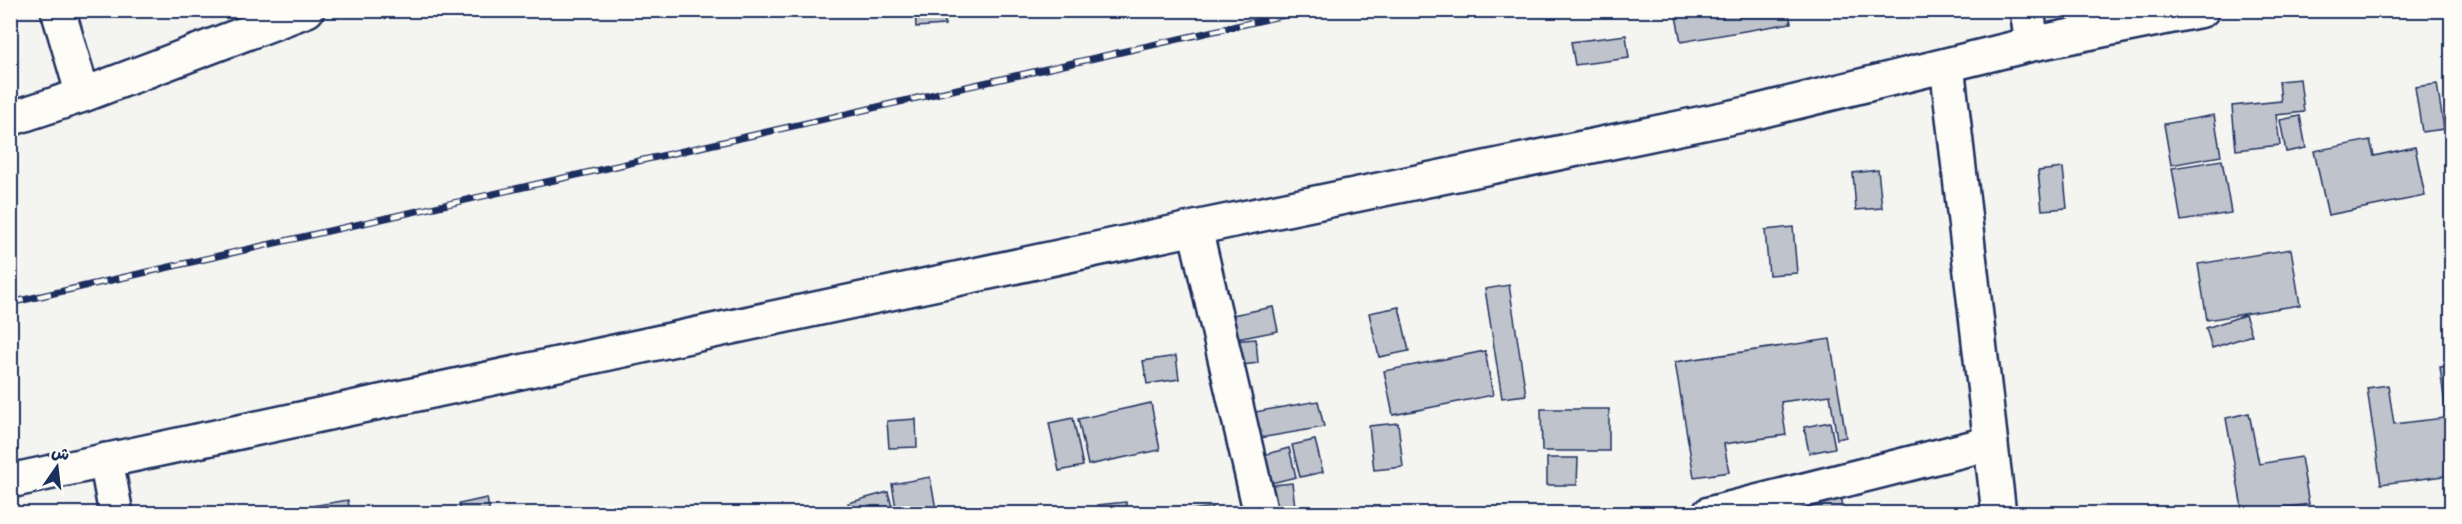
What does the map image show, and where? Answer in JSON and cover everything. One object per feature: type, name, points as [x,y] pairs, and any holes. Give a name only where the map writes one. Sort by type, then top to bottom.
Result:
[{"type":"street","points":[[58,10],[83,96]]},
{"type":"street","points":[[10,119],[83,96],[307,10]]},
{"type":"street","points":[[2027,10],[2032,44]]},
{"type":"street","points":[[10,481],[1195,228],[1747,114],[2032,44],[2202,10]]},
{"type":"street","points":[[1947,65],[2000,513]]},
{"type":"street","points":[[1195,228],[1261,513]]},
{"type":"street","points":[[1709,513],[1991,443]]},
{"type":"street","points":[[106,460],[116,513]]},
{"type":"building","points":[[915,10],[944,10],[945,25],[916,27]]},
{"type":"building","points":[[1709,10],[1788,10],[1791,23],[1681,42],[1676,16]]},
{"type":"building","points":[[1626,35],[1629,58],[1575,65],[1571,42]]},
{"type":"building","points":[[2300,79],[2304,112],[2276,115],[2280,145],[2236,150],[2232,106],[2281,101],[2279,81]]},
{"type":"building","points":[[2437,84],[2444,129],[2422,132],[2415,87]]},
{"type":"building","points":[[2214,115],[2221,156],[2171,165],[2164,124]]},
{"type":"building","points":[[2300,116],[2306,148],[2286,152],[2280,120]]},
{"type":"building","points":[[2370,140],[2374,156],[2415,147],[2425,196],[2328,215],[2314,151]]},
{"type":"building","points":[[2222,160],[2231,213],[2181,221],[2172,168]]},
{"type":"building","points":[[2063,168],[2067,208],[2042,210],[2038,171]]},
{"type":"building","points":[[1878,170],[1882,208],[1856,210],[1853,173]]},
{"type":"building","points":[[1793,227],[1797,273],[1769,275],[1765,230]]},
{"type":"building","points":[[2291,249],[2300,305],[2207,320],[2198,264]]},
{"type":"building","points":[[1509,285],[1526,395],[1502,398],[1485,289]]},
{"type":"building","points":[[1273,307],[1278,331],[1222,342],[1217,318]]},
{"type":"building","points":[[1399,307],[1409,351],[1379,357],[1369,313]]},
{"type":"building","points":[[2245,315],[2252,335],[2212,348],[2206,328]]},
{"type":"building","points":[[1256,339],[1258,363],[1235,366],[1231,341]]},
{"type":"building","points":[[1830,339],[1846,437],[1837,439],[1830,395],[1781,402],[1786,435],[1724,444],[1729,472],[1694,477],[1675,362]]},
{"type":"building","points":[[1485,351],[1493,395],[1393,415],[1384,371]]},
{"type":"building","points":[[1176,356],[1179,379],[1147,384],[1143,361]]},
{"type":"building","points":[[2452,366],[2452,405],[2445,406],[2440,367]]},
{"type":"building","points":[[2388,385],[2394,424],[2452,417],[2452,475],[2381,484],[2367,388]]},
{"type":"building","points":[[1318,401],[1324,427],[1254,439],[1249,413]]},
{"type":"building","points":[[1151,403],[1160,450],[1088,465],[1078,419]]},
{"type":"building","points":[[1541,409],[1609,409],[1609,451],[1542,451]]},
{"type":"building","points":[[2249,413],[2259,464],[2301,457],[2309,504],[2243,514],[2226,418]]},
{"type":"building","points":[[1073,418],[1083,466],[1059,471],[1049,423]]},
{"type":"building","points":[[916,419],[917,447],[889,448],[887,421]]},
{"type":"building","points":[[1830,422],[1835,448],[1809,453],[1804,427]]},
{"type":"building","points":[[1398,423],[1403,467],[1374,470],[1369,426]]},
{"type":"building","points":[[1315,440],[1323,472],[1300,477],[1292,445]]},
{"type":"building","points":[[1289,448],[1296,477],[1263,485],[1256,457]]},
{"type":"building","points":[[1547,458],[1578,458],[1577,485],[1547,485]]},
{"type":"building","points":[[930,477],[936,509],[897,514],[892,484]]},
{"type":"building","points":[[1292,483],[1296,514],[1266,514],[1262,486]]},
{"type":"building","points":[[888,492],[894,514],[851,514],[848,503]]},
{"type":"building","points":[[487,498],[490,514],[461,514],[459,504]]},
{"type":"building","points":[[1842,499],[1843,514],[1805,514],[1804,503]]},
{"type":"building","points":[[348,500],[350,514],[269,514],[269,513]]},
{"type":"building","points":[[1126,502],[1127,514],[1098,514],[1097,505]]},
{"type":"building","points":[[1212,507],[1213,514],[1171,513]]},
{"type":"railway","points":[[10,303],[1307,10]]}]
